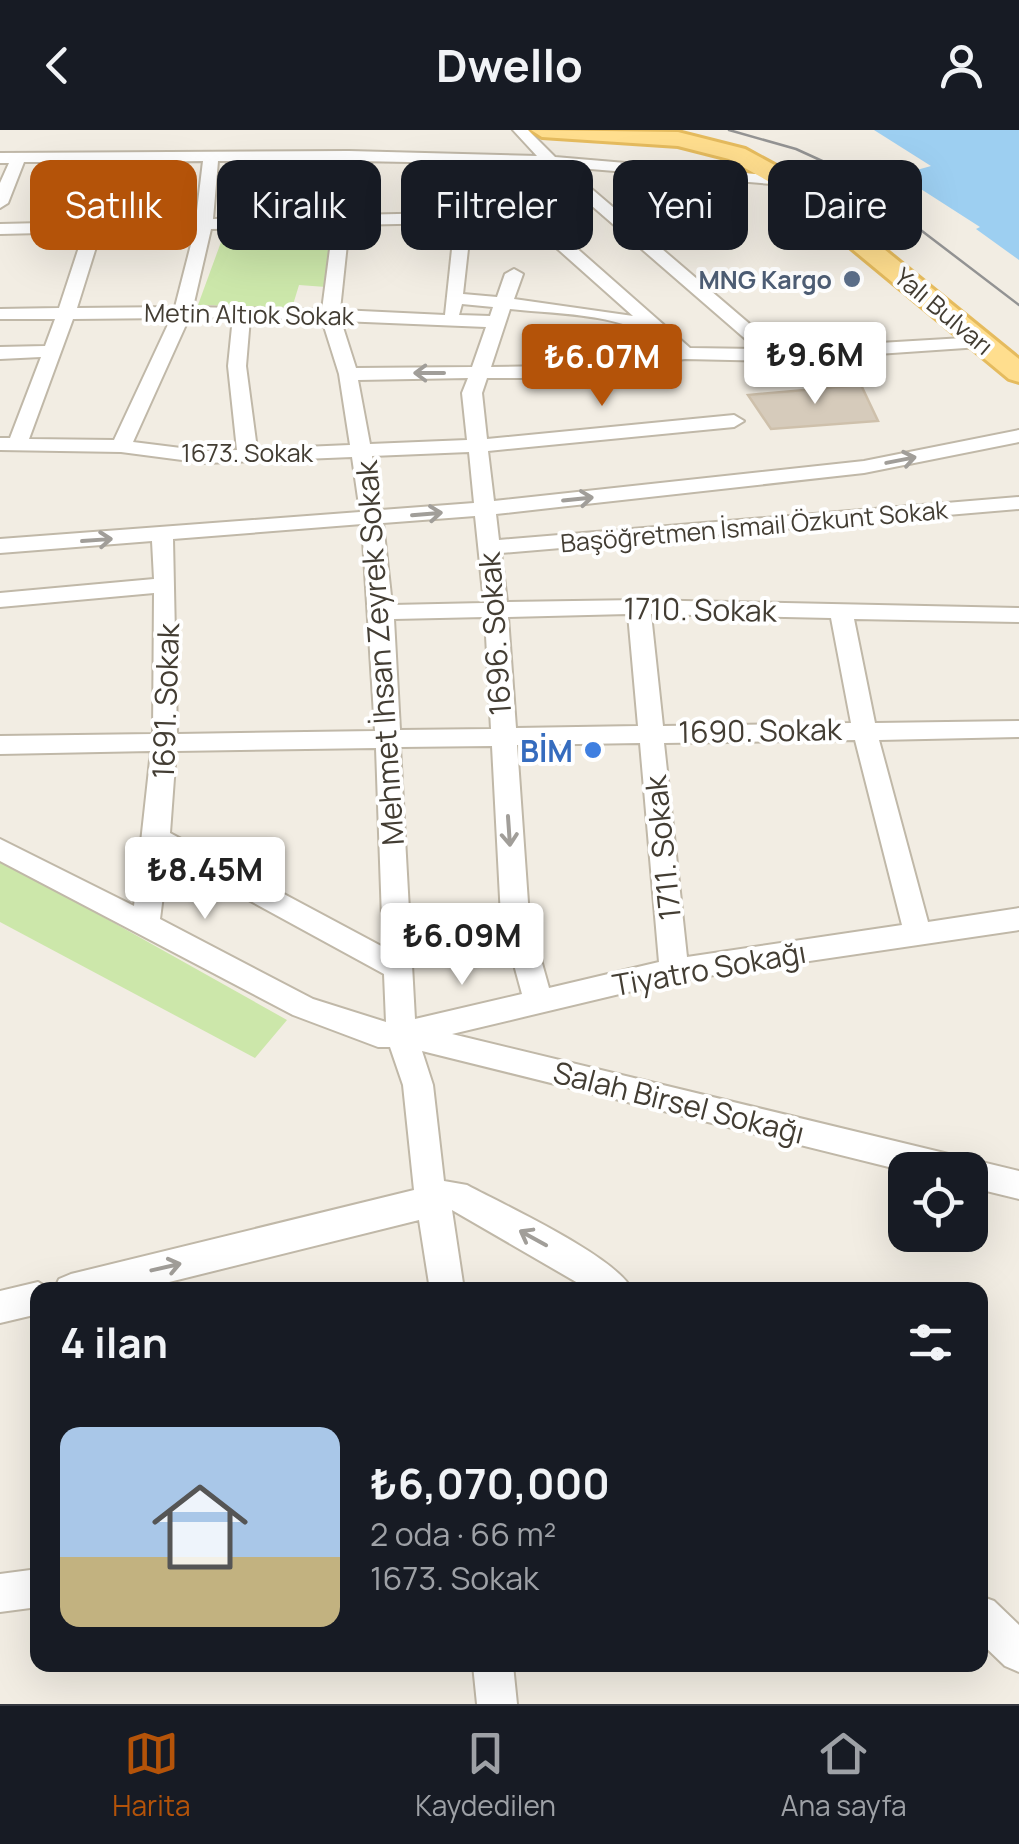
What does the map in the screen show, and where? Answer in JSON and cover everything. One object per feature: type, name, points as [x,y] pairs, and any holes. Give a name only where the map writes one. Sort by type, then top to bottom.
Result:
[{"type":"main road","name":"Yalı Bulvarı","points":[[542,130],[700,143],[738,154],[768,171]]},
{"type":"main road","name":"Yalı Bulvarı","points":[[640,130],[747,145],[785,160]]},
{"type":"main road","name":"Yalı Bulvarı","points":[[869,250],[1019,373]]},
{"type":"main road","name":"Yalı Bulvarı","points":[[910,250],[1006,327]]},
{"type":"street","points":[[520,130],[548,160]]},
{"type":"street","points":[[0,203],[9,158],[311,150],[349,156],[516,160]]},
{"type":"street","points":[[122,446],[183,312],[204,224],[205,152]]},
{"type":"street","name":"Mehmet İhsan Zeyrek Sokak","points":[[348,160],[349,156]]},
{"type":"street","points":[[464,157],[685,353]]},
{"type":"street","points":[[593,164],[698,169],[768,178]]},
{"type":"street","points":[[593,199],[775,356]]},
{"type":"street","points":[[197,224],[217,224]]},
{"type":"street","points":[[0,229],[30,229]]},
{"type":"street","points":[[9,443],[67,311],[87,250]]},
{"type":"street","name":"Mehmet İhsan Zeyrek Sokak","points":[[337,250],[330,316],[348,374],[364,450],[382,612],[402,1034],[418,1085],[424,1160],[434,1196],[447,1282]]},
{"type":"street","points":[[450,319],[461,250]]},
{"type":"street","name":"1696. Sokak","points":[[514,274],[472,393],[474,446],[496,608],[515,917],[538,1000]]},
{"type":"street","points":[[456,298],[500,312],[602,314],[661,329]]},
{"type":"street","points":[[242,312],[237,366],[248,455]]},
{"type":"street","name":"Metin Altıok Sokak","points":[[0,314],[242,312],[450,319],[500,312]]},
{"type":"street","points":[[348,374],[549,372],[685,353],[775,356],[980,342]]},
{"type":"street","points":[[0,353],[49,352]]},
{"type":"street","name":"1673. Sokak","points":[[9,443],[122,446],[205,457],[474,446],[734,422]]},
{"type":"street","points":[[0,546],[482,509],[864,467],[1019,436]]},
{"type":"street","name":"Başöğretmen İsmail Özkunt Sokak","points":[[488,547],[1019,503]]},
{"type":"street","name":"1691. Sokak","points":[[146,924],[158,839],[170,621],[162,536]]},
{"type":"street","points":[[0,600],[166,584]]},
{"type":"street","name":"1710. Sokak","points":[[382,612],[639,607],[1019,615]]},
{"type":"street","name":"1711. Sokak","points":[[639,607],[674,970]]},
{"type":"street","points":[[841,612],[864,728],[918,935]]},
{"type":"street","name":"1690. Sokak","points":[[0,745],[864,728],[1019,729]]},
{"type":"street","points":[[158,839],[400,969]]},
{"type":"street","name":"Salah Birsel Sokağı","points":[[0,849],[303,1007],[378,1034],[402,1034],[888,1153]]},
{"type":"street","name":"Tiyatro Sokağı","points":[[402,1034],[674,970],[1019,919]]},
{"type":"street","points":[[988,1178],[1019,1186]]},
{"type":"street","points":[[104,1282],[406,1210],[434,1196],[456,1195],[605,1282]]},
{"type":"street","points":[[0,1307],[30,1300]]},
{"type":"street","points":[[0,1593],[30,1589]]},
{"type":"street","points":[[988,1623],[1019,1652]]},
{"type":"street","points":[[494,1672],[497,1704]]},
{"type":"green space","points":[[218,250],[329,250],[326,287],[299,285],[292,308],[198,305]]},
{"type":"green space","points":[[0,859],[287,1020],[255,1058],[0,922]]},
{"type":"water","points":[[874,130],[1019,130],[1019,260],[976,229],[980,227],[922,190],[922,169],[931,166]]},
{"type":"building","points":[[861,385],[878,421],[771,429],[748,395]]},
{"type":"tram line","points":[[729,130],[796,149],[842,170],[1019,305]]},
{"type":"place","name":"MNG Kargo","points":[[852,279]]},
{"type":"place","name":"BİM","points":[[593,750]]}]
